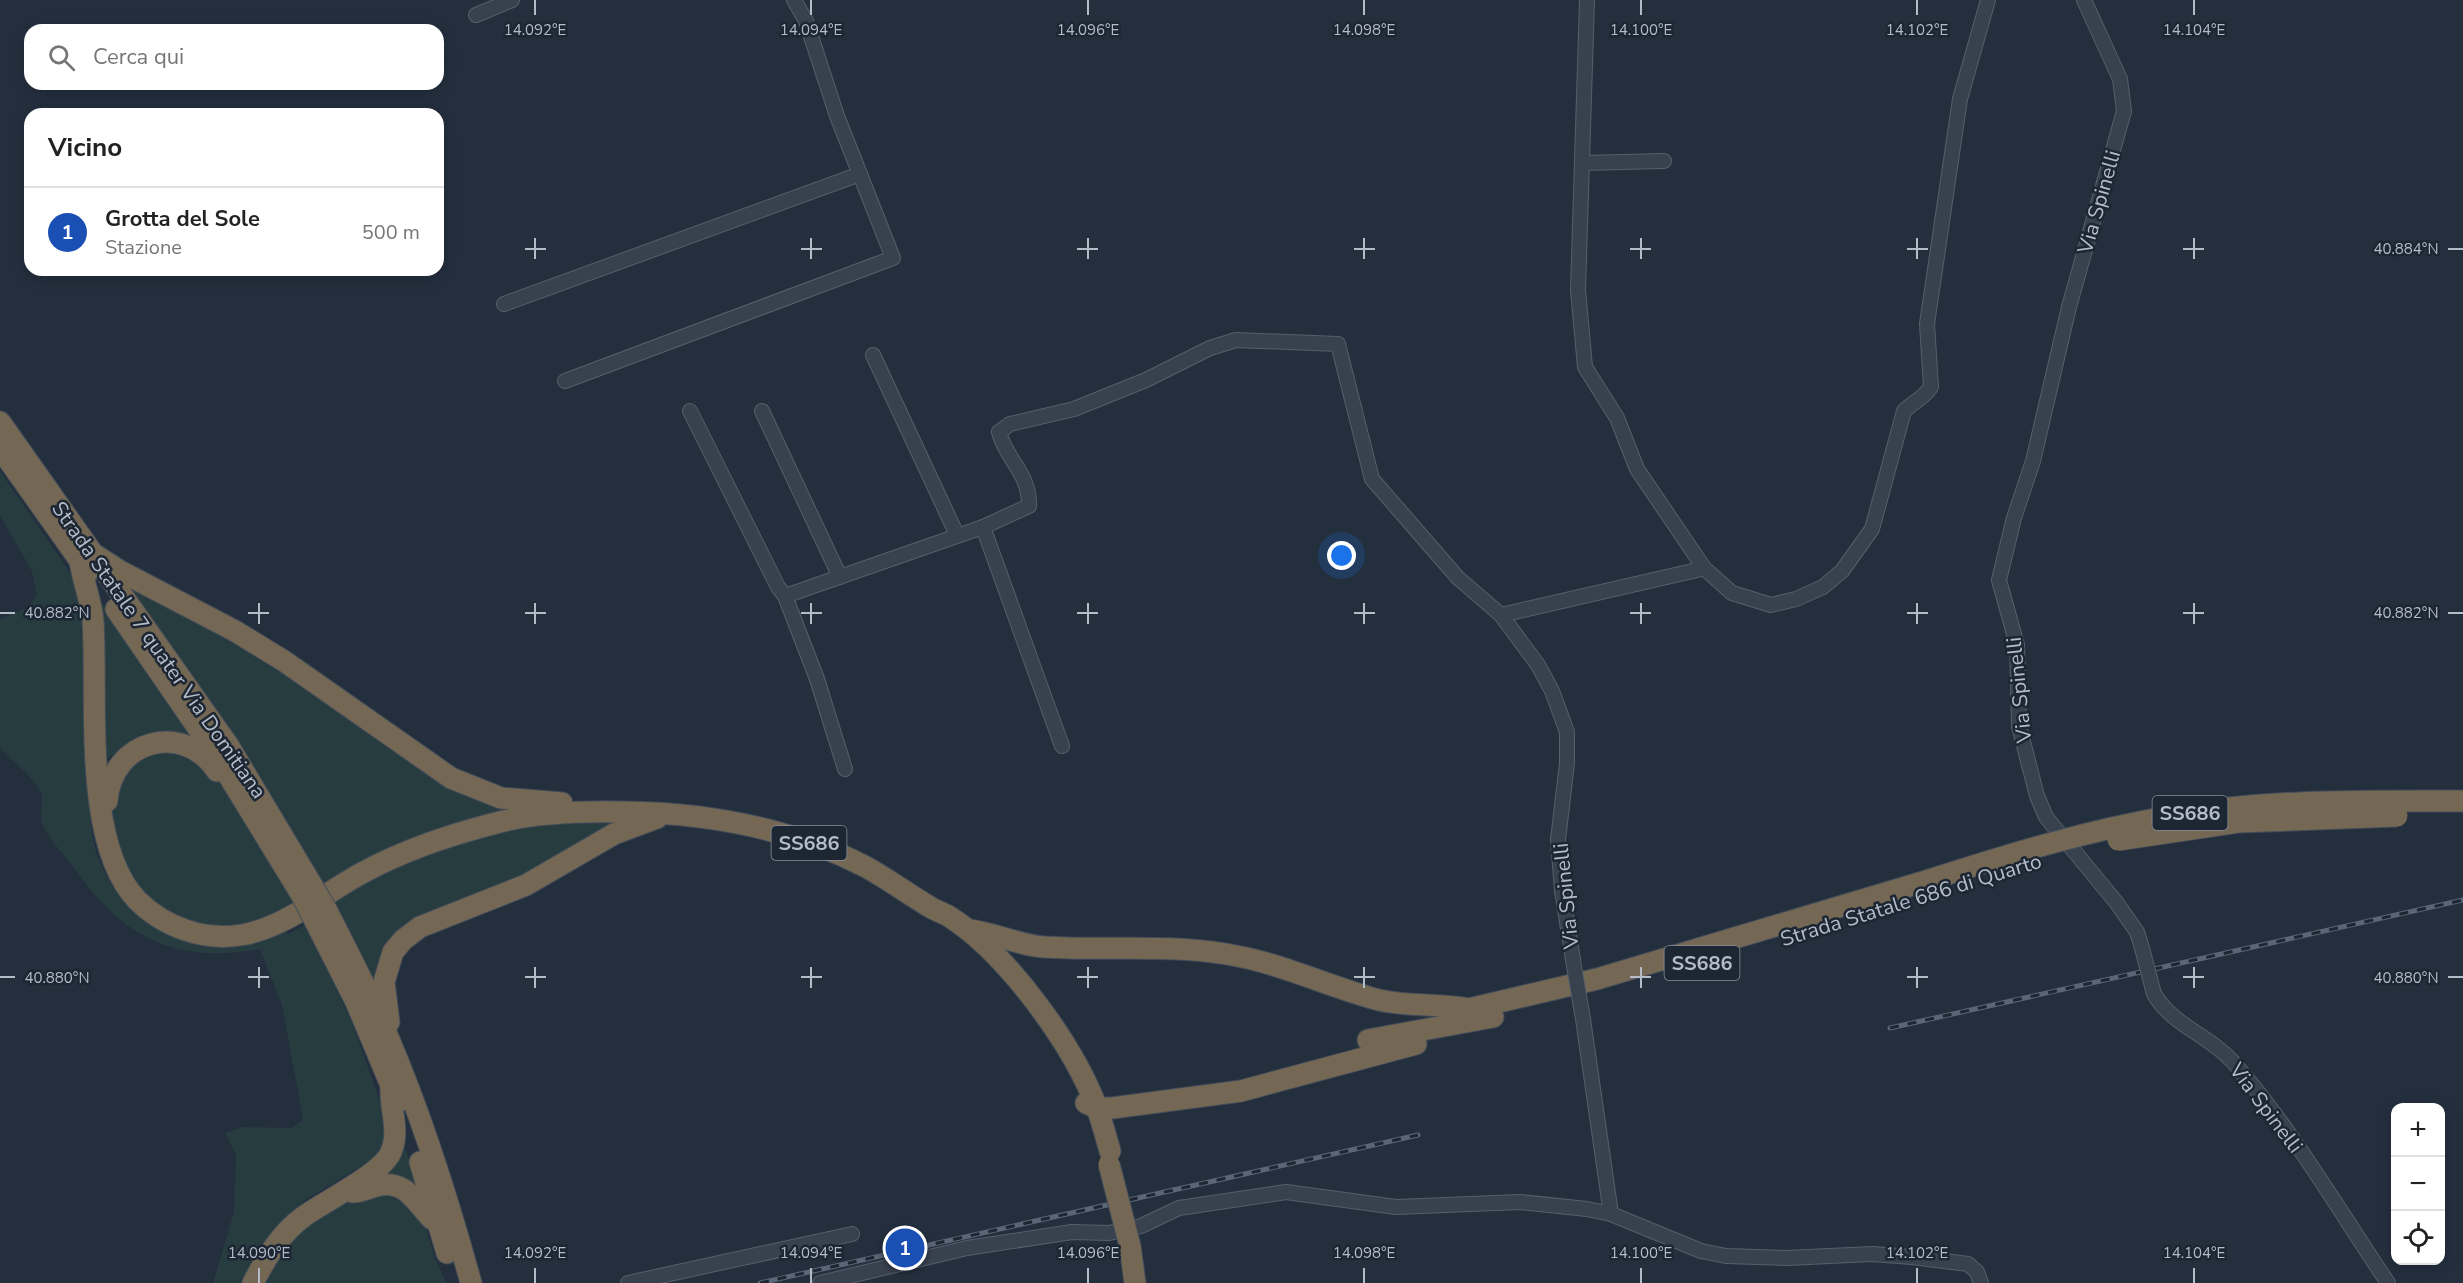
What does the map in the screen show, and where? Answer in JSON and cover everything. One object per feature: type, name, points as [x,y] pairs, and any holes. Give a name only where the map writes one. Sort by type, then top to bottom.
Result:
[{"type":"highway","name":"Strada Statale 7 quater Via Domitiana","points":[[0,422],[161,673],[307,891]]},
{"type":"highway","name":"Strada Statale 7 quater Via Domitiana","points":[[0,448],[228,744],[388,1036],[447,1196],[471,1283]]},
{"type":"highway","points":[[86,557],[120,571],[235,631],[284,661],[452,778],[501,798],[567,803],[600,811],[501,821],[425,843],[364,872],[278,923],[256,932],[223,936],[194,933],[172,925],[137,900],[112,861],[105,832],[99,793],[93,619],[86,557]]},
{"type":"highway","points":[[105,832],[108,786],[114,771],[122,760],[146,746],[169,742],[192,748],[212,763],[220,776],[237,787]]},
{"type":"highway","name":"Strada Statale 686 di Quarto","points":[[1368,1040],[1470,1015],[1612,988],[1928,887],[2037,847],[2174,815],[2302,804],[2463,801]]},
{"type":"highway","name":"SS686","points":[[600,811],[672,812],[763,828],[820,847],[873,871],[933,910],[949,916],[965,929],[1043,1023],[1097,1108],[1130,1246],[1135,1283]]},
{"type":"highway","points":[[388,1036],[389,1015],[384,982],[393,952],[403,940],[420,927],[526,885],[614,834],[672,812]]},
{"type":"highway","name":"Strada Statale 686 di Quarto","points":[[1928,887],[2121,840],[2239,822],[2308,817],[2463,816]]},
{"type":"highway","name":"SS686","points":[[933,910],[942,923],[986,964],[1015,987]]},
{"type":"highway","name":"Strada Statale 7 quater Via Domitiana","points":[[320,913],[392,1085],[424,1174],[456,1283]]},
{"type":"highway","name":"SS686","points":[[965,929],[1043,947],[1162,947],[1226,954],[1300,972],[1378,999],[1412,1005],[1450,1005],[1470,1015],[1453,1034],[1259,1087],[1127,1106],[1097,1108],[1079,1097]]},
{"type":"highway","points":[[1015,987],[1018,961],[1028,952],[1043,947]]},
{"type":"highway","name":"SS686","points":[[1043,1023],[1079,1097],[1102,1154],[1110,1157]]},
{"type":"highway","points":[[253,1283],[266,1259],[291,1227],[313,1210],[346,1192],[353,1184],[378,1168],[392,1151],[396,1126],[390,1108],[392,1085]]},
{"type":"highway","name":"SS686","points":[[1110,1157],[1112,1124],[1127,1106]]},
{"type":"highway","points":[[346,1192],[358,1192],[382,1185],[402,1188],[412,1194],[440,1226]]},
{"type":"street","points":[[476,15],[512,0]]},
{"type":"street","points":[[565,381],[893,258],[860,174],[806,21],[794,0]]},
{"type":"street","points":[[1587,0],[1578,290],[1586,367],[1617,418],[1637,469],[1700,569],[1732,593],[1755,602],[1778,604],[1823,587],[1842,571],[1872,529],[1904,411],[1912,402],[1925,396],[1931,387],[1927,324],[1960,99],[1988,0]]},
{"type":"street","name":"Via Spinelli","points":[[2084,0],[2120,79],[2124,111],[2069,307],[2033,461],[2014,518],[1999,580],[2017,645],[2019,726],[2037,796],[2046,817],[2132,925],[2142,948],[2154,994],[2165,1011],[2216,1046],[2232,1061],[2288,1134],[2388,1283]]},
{"type":"street","points":[[1582,163],[1664,161]]},
{"type":"street","points":[[504,304],[860,174]]},
{"type":"street","name":"Via Spinelli","points":[[983,526],[1029,506],[1029,493],[1020,469],[1002,442],[999,432],[1010,424],[1074,409],[1146,380],[1210,348],[1236,340],[1338,344],[1372,479],[1458,578],[1501,615],[1538,665],[1552,691],[1567,732],[1567,763],[1558,840],[1562,891],[1611,1214]]},
{"type":"street","points":[[873,355],[957,536]]},
{"type":"street","points":[[690,411],[778,587],[785,596],[818,679],[845,769]]},
{"type":"street","points":[[762,411],[840,577]]},
{"type":"street","points":[[785,596],[983,526],[1062,746]]},
{"type":"street","points":[[1501,615],[1700,569]]},
{"type":"street","points":[[820,1283],[967,1248],[1072,1232],[1109,1233],[1141,1226],[1179,1208],[1286,1192],[1396,1206],[1520,1202],[1570,1206],[1611,1214],[1701,1251],[1726,1256],[1787,1258],[1872,1254],[1912,1257],[1968,1264],[1977,1272],[1981,1283]]},
{"type":"street","points":[[628,1283],[852,1234]]},
{"type":"green space","points":[[0,471],[71,574],[82,598],[91,825],[96,853],[109,881],[122,900],[165,932],[285,929],[288,934],[305,925],[352,1022],[385,1116],[388,1131],[379,1152],[368,1162],[305,1200],[275,1228],[242,1283],[213,1283],[234,1212],[236,1155],[225,1133],[242,1127],[292,1128],[303,1119],[282,1005],[260,949],[229,953],[200,953],[175,948],[151,939],[130,927],[109,910],[47,834],[41,820],[42,796],[36,784],[0,748],[0,619],[27,608],[37,596],[32,571],[0,516]]},
{"type":"green space","points":[[123,578],[519,805],[324,887],[253,767]]},
{"type":"green space","points":[[98,598],[199,740],[123,751],[105,759]]},
{"type":"green space","points":[[164,747],[207,764],[297,903],[273,915],[248,923],[224,926],[201,924],[179,917],[158,905],[140,887],[125,864],[116,842],[111,818],[112,798],[120,771]]},
{"type":"green space","points":[[621,820],[543,869],[430,917],[376,989],[332,901],[414,860],[479,836],[531,825]]},
{"type":"green space","points":[[404,1144],[418,1186],[402,1176],[386,1174],[400,1156]]},
{"type":"green space","points":[[393,1191],[423,1219],[435,1258],[446,1283],[262,1283],[280,1251],[294,1235],[307,1225],[333,1210],[362,1198]]},
{"type":"railway","points":[[1890,1028],[2463,900]]},
{"type":"railway","points":[[760,1283],[1418,1135]]},
{"type":"place","name":"Grotta del Sole","points":[[905,1248]]}]
